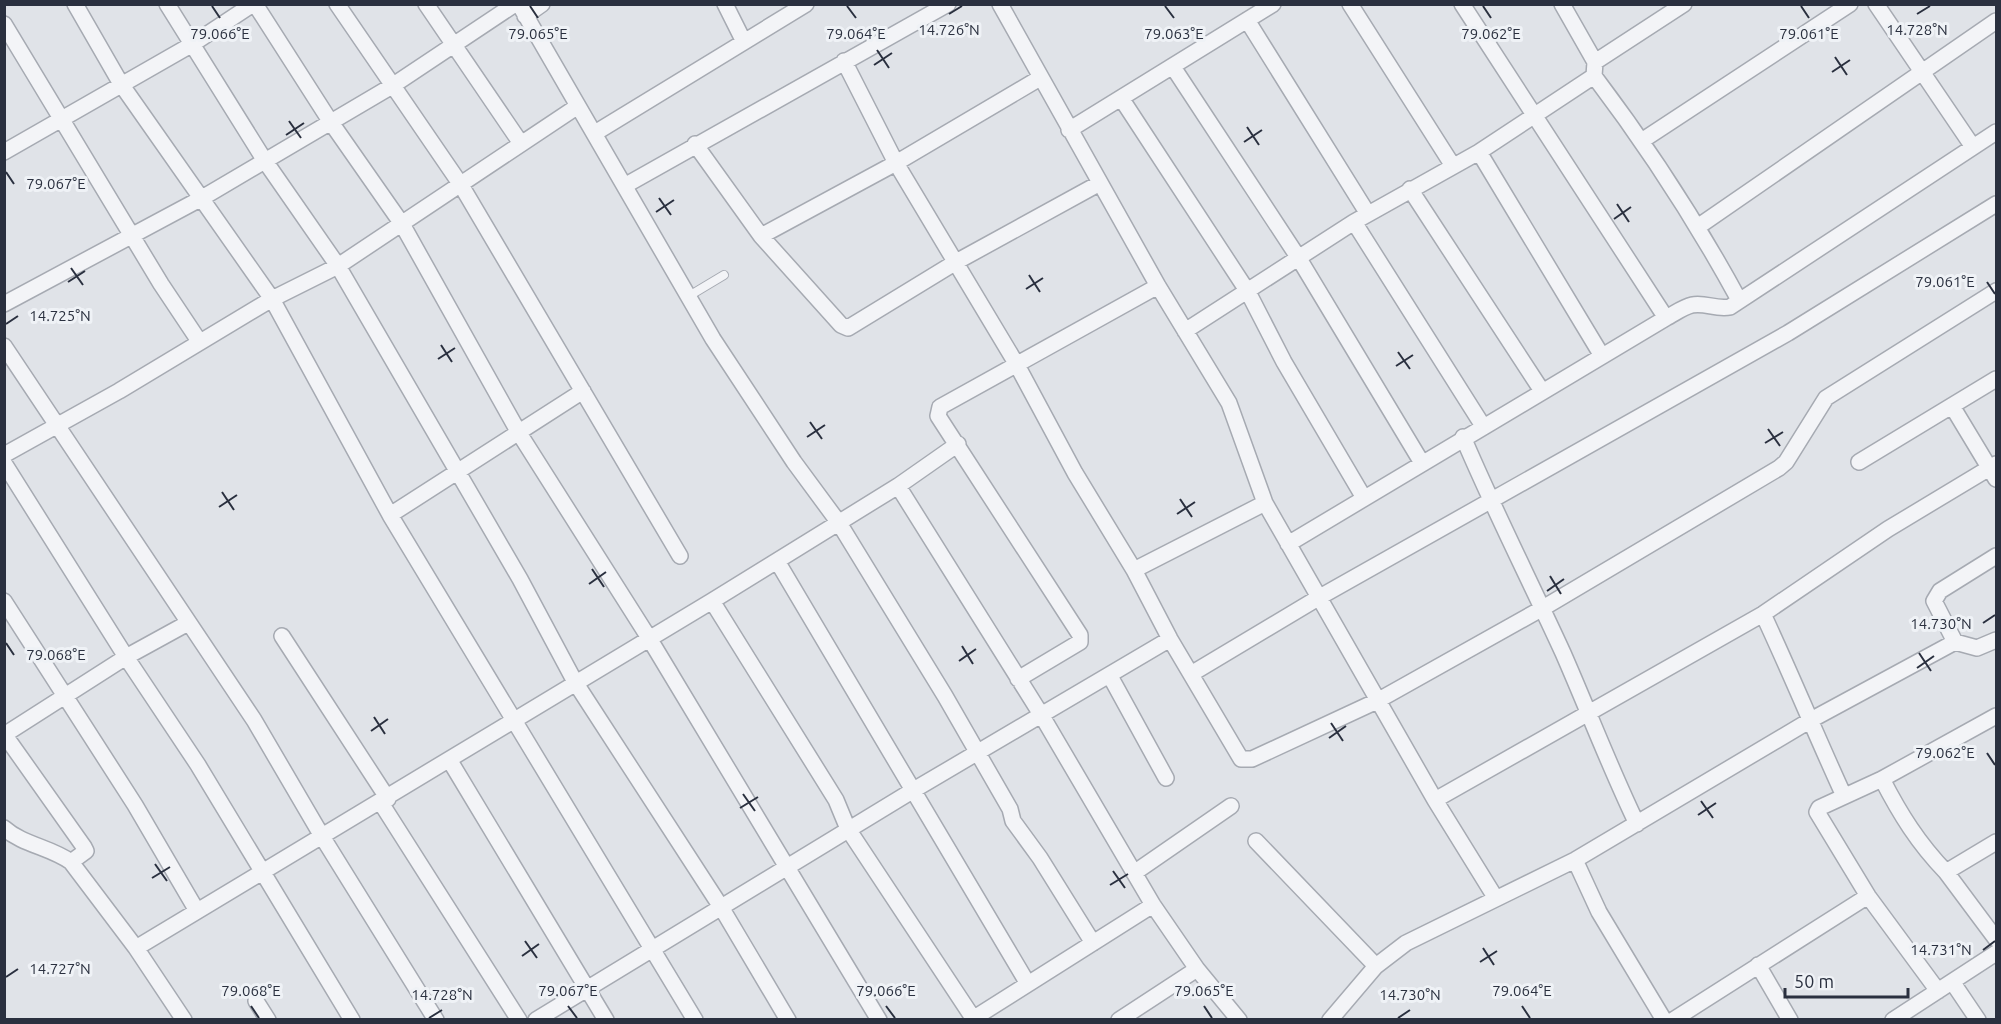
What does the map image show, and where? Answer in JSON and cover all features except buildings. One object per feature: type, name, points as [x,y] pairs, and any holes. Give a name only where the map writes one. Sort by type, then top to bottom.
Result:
[{"type":"street","points":[[75,4],[121,84],[272,299],[390,515],[695,1020]]},
{"type":"street","points":[[167,4],[265,161],[338,266],[520,579],[575,682],[722,907],[788,1020]]},
{"type":"street","points":[[4,152],[191,45],[254,4],[330,121],[402,224],[519,433],[649,638],[879,1020]]},
{"type":"street","points":[[337,4],[461,185],[680,556]]},
{"type":"street","points":[[426,4],[520,142]]},
{"type":"street","points":[[4,304],[202,198],[520,8],[542,4]]},
{"type":"street","points":[[725,4],[744,42]]},
{"type":"street","points":[[595,133],[806,4]]},
{"type":"street","points":[[626,185],[695,144],[948,4]]},
{"type":"street","points":[[1000,4],[1158,286],[1229,403],[1265,503],[1377,701],[1495,897]]},
{"type":"street","points":[[1350,4],[1453,166]]},
{"type":"street","points":[[1462,4],[1666,318]]},
{"type":"street","points":[[1562,4],[1595,69],[1699,226],[1739,300]]},
{"type":"street","points":[[1185,331],[1354,222],[1479,152],[1536,117],[1595,69],[1684,4]]},
{"type":"street","points":[[1642,140],[1850,4]]},
{"type":"street","points":[[1876,4],[1973,147]]},
{"type":"street","points":[[1069,130],[1173,67],[1267,6]]},
{"type":"street","points":[[520,8],[626,185],[713,339],[781,443],[838,523],[978,753],[1010,809],[1013,820],[1040,858],[1093,943]]},
{"type":"street","points":[[1247,20],[1368,214]]},
{"type":"street","points":[[1699,226],[1996,21]]},
{"type":"street","points":[[4,24],[199,341]]},
{"type":"street","points":[[844,61],[896,163],[1017,365],[1075,473],[1134,570],[1170,639],[1241,759],[1252,759],[1377,701],[1543,608],[1779,468],[1786,462],[1826,398],[1996,291]]},
{"type":"street","points":[[1173,67],[1298,257],[1422,463]]},
{"type":"street","points":[[761,236],[896,163],[1040,78]]},
{"type":"street","points":[[1121,98],[1248,292],[1307,403],[1364,498]]},
{"type":"street","points":[[352,1020],[198,765],[126,657],[6,465],[58,425],[272,299],[338,266],[461,185],[520,142],[578,106]]},
{"type":"street","points":[[1288,544],[1666,318],[1692,305],[1706,305],[1718,309],[1730,307],[1996,132]]},
{"type":"street","points":[[695,144],[761,236],[841,325],[848,328],[956,262],[1100,183]]},
{"type":"street","points":[[1479,152],[1602,356]]},
{"type":"street","points":[[1410,189],[1542,391]]},
{"type":"street","points":[[1191,674],[1318,598],[1788,333],[1996,204]]},
{"type":"street","points":[[1354,222],[1484,426]]},
{"type":"street","points":[[1018,679],[1080,642],[1080,635],[938,416],[940,407],[1158,286]]},
{"type":"street","points":[[4,346],[254,720],[323,838],[436,1020]]},
{"type":"street","points":[[1859,462],[1996,379]]},
{"type":"street","points":[[390,515],[583,391]]},
{"type":"street","points":[[1435,800],[1762,614],[1888,529],[1994,470],[1952,406]]},
{"type":"street","points":[[1464,437],[1490,500],[1543,608],[1590,713],[1608,764],[1636,824]]},
{"type":"street","points":[[136,948],[515,722],[575,682],[712,601],[898,486],[958,444]]},
{"type":"street","points":[[898,486],[1042,716],[1153,905],[1197,969],[1239,1020]]},
{"type":"street","points":[[1134,570],[1265,503]]},
{"type":"street","points":[[1955,642],[1934,601],[1940,591],[1996,556]]},
{"type":"street","points":[[777,561],[1028,984]]},
{"type":"street","points":[[4,601],[164,853],[197,911]]},
{"type":"street","points":[[712,601],[836,800],[848,829],[972,1019],[1153,905]]},
{"type":"street","points":[[1762,614],[1798,687],[1809,721],[1844,796]]},
{"type":"street","points":[[71,862],[82,856],[86,851],[84,847],[5,734],[126,657],[188,622]]},
{"type":"street","points":[[282,636],[519,1020]]},
{"type":"street","points":[[536,1020],[848,829],[1170,639]]},
{"type":"street","points":[[1330,1020],[1376,966],[1406,943],[1495,897],[1575,860],[1809,721],[1955,642],[1977,648],[1996,640]]},
{"type":"street","points":[[1110,676],[1166,778]]},
{"type":"street","points":[[1938,991],[1868,896],[1817,812],[1819,808],[1882,779],[1996,716]]},
{"type":"street","points":[[450,761],[606,1020]]},
{"type":"street","points":[[1882,779],[1920,846],[1946,872],[1996,939]]},
{"type":"street","points":[[1134,873],[1231,806]]},
{"type":"street","points":[[4,828],[14,837],[58,853],[71,862],[136,948],[179,1018]]},
{"type":"street","points":[[1256,841],[1376,966]]},
{"type":"street","points":[[1946,872],[1996,842]]},
{"type":"street","points":[[1575,860],[1599,912],[1664,1020]]},
{"type":"street","points":[[1673,1020],[1868,896]]},
{"type":"street","points":[[1893,1020],[1996,953]]},
{"type":"street","points":[[1758,965],[1790,1020]]},
{"type":"street","points":[[1119,1020],[1197,969]]},
{"type":"street","points":[[1953,982],[1978,1020]]},
{"type":"street","points":[[256,1001],[268,1020]]},
{"type":"lane","points":[[689,296],[724,275]]}]
